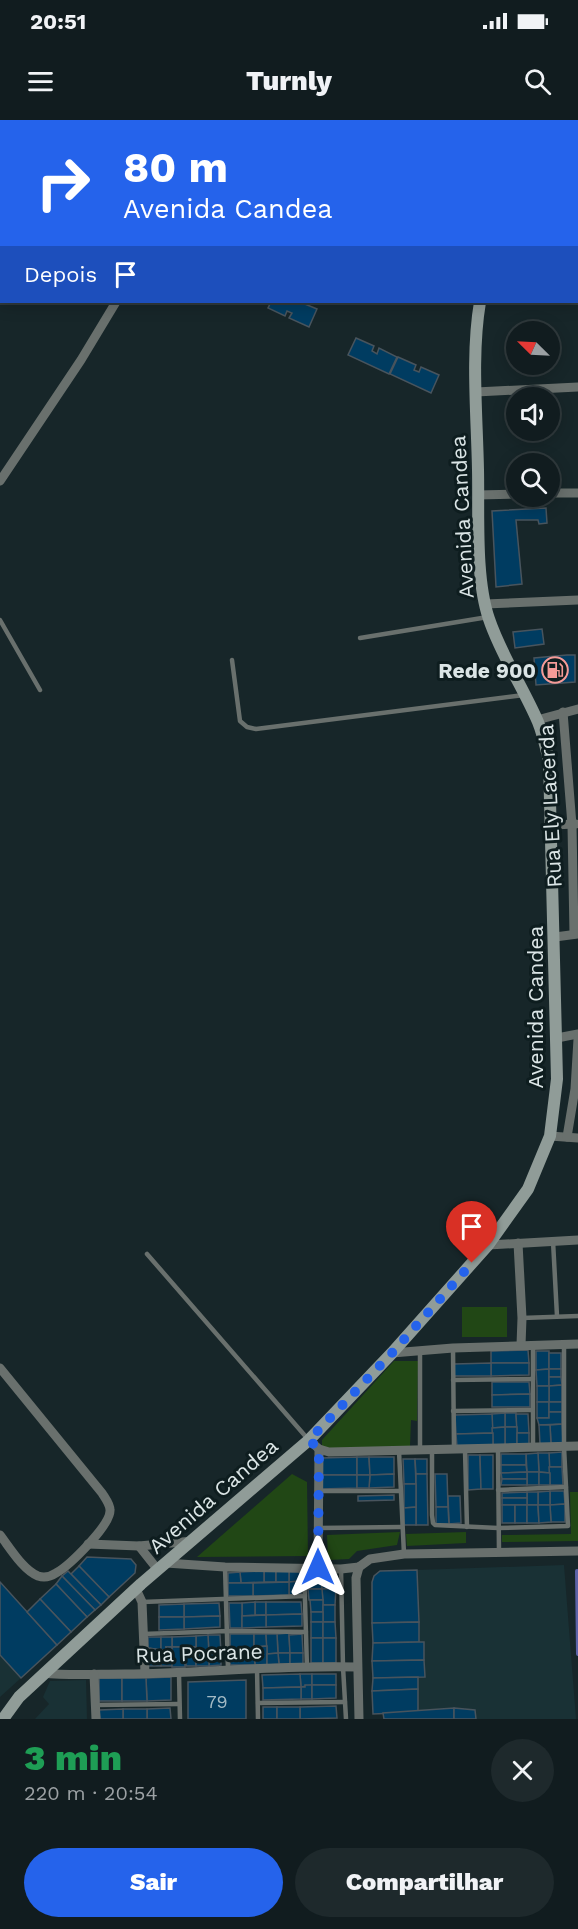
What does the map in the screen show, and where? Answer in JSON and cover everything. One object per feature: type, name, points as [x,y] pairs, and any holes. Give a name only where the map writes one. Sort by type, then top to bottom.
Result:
[{"type":"main road","name":"Avenida Candea","points":[[3,1719],[19,1697],[136,1589],[309,1440],[392,1353],[488,1245],[515,1209],[528,1189],[550,1136],[557,1079],[549,761],[537,720],[488,617],[485,604],[480,569],[476,392],[477,320],[480,303]]},
{"type":"street","points":[[0,481],[76,368],[115,303]]},
{"type":"street","points":[[476,392],[578,387]]},
{"type":"street","points":[[560,493],[578,493]]},
{"type":"street","points":[[478,495],[506,494]]},
{"type":"street","points":[[485,604],[578,600]]},
{"type":"street","points":[[537,720],[578,709]]},
{"type":"street","name":"Rua Ely Lacerda","points":[[563,712],[575,824],[576,934]]},
{"type":"street","points":[[551,825],[575,824]]},
{"type":"street","points":[[555,937],[576,934]]},
{"type":"street","points":[[556,1038],[578,1034]]},
{"type":"street","points":[[567,1137],[575,1089],[578,1039]]},
{"type":"street","points":[[550,1136],[578,1138]]},
{"type":"street","points":[[488,1245],[578,1240]]},
{"type":"street","points":[[518,1243],[521,1345]]},
{"type":"street","points":[[392,1353],[453,1348],[578,1344]]},
{"type":"street","points":[[0,1368],[102,1493],[110,1509],[109,1517],[88,1544],[57,1573],[46,1578],[36,1575],[23,1564],[0,1535]]},
{"type":"street","points":[[309,1440],[319,1449],[329,1452],[498,1450],[578,1446]]},
{"type":"street","points":[[318,1567],[319,1449]]},
{"type":"street","points":[[88,1544],[139,1546],[193,1540]]},
{"type":"street","points":[[139,1546],[162,1566],[341,1569],[359,1567],[369,1559],[404,1554],[578,1551]]},
{"type":"street","points":[[359,1567],[356,1578],[359,1719]]},
{"type":"street","points":[[136,1589],[142,1602],[145,1673]]},
{"type":"street","name":"Rua Pocrane","points":[[43,1674],[70,1676],[178,1674],[228,1670],[357,1667]]},
{"type":"street","points":[[94,1674],[96,1719]]},
{"type":"lane","points":[[360,638],[488,617]]},
{"type":"lane","points":[[0,620],[40,690]]},
{"type":"lane","points":[[232,660],[240,721],[247,727],[256,729],[524,695]]},
{"type":"lane","points":[[553,1241],[557,1316]]},
{"type":"lane","points":[[147,1254],[309,1440]]},
{"type":"lane","points":[[522,1318],[578,1316]]},
{"type":"lane","points":[[432,1450],[433,1523],[435,1526],[498,1528],[568,1526],[564,1447],[564,1344]]},
{"type":"lane","points":[[533,1345],[533,1448]]},
{"type":"lane","points":[[453,1348],[454,1450]]},
{"type":"lane","points":[[420,1351],[420,1450]]},
{"type":"lane","points":[[453,1380],[533,1379]]},
{"type":"lane","points":[[453,1412],[532,1410]]},
{"type":"lane","points":[[465,1450],[467,1527]]},
{"type":"lane","points":[[498,1450],[499,1553]]},
{"type":"lane","points":[[399,1451],[404,1554]]},
{"type":"lane","points":[[498,1490],[566,1486]]},
{"type":"lane","points":[[319,1491],[400,1491]]},
{"type":"lane","points":[[318,1528],[402,1527]]},
{"type":"lane","points":[[225,1567],[229,1631],[228,1670]]},
{"type":"lane","points":[[304,1567],[307,1668]]},
{"type":"lane","points":[[341,1569],[346,1719]]},
{"type":"lane","points":[[142,1602],[305,1596]]},
{"type":"lane","points":[[143,1634],[229,1631],[306,1632]]},
{"type":"lane","points":[[257,1669],[258,1719]]},
{"type":"lane","points":[[178,1674],[180,1719]]},
{"type":"lane","points":[[258,1703],[345,1702]]},
{"type":"lane","points":[[95,1705],[179,1704]]},
{"type":"shaded area","points":[[564,1565],[576,1719],[476,1719],[475,1710],[454,1708],[418,1712],[418,1677],[425,1676],[424,1643],[419,1642],[417,1570]]},
{"type":"shaded area","points":[[0,1655],[21,1678],[0,1697]]},
{"type":"shaded area","points":[[86,1680],[87,1719],[35,1719],[49,1704],[43,1697],[50,1681]]},
{"type":"green space","points":[[462,1307],[507,1307],[507,1337],[462,1337]]},
{"type":"green space","points":[[394,1361],[418,1361],[417,1421],[411,1420],[410,1446],[322,1450],[322,1440]]},
{"type":"green space","points":[[292,1474],[307,1482],[308,1556],[197,1557]]},
{"type":"green space","points":[[570,1492],[578,1492],[578,1541],[502,1542],[502,1535],[571,1534]]},
{"type":"green space","points":[[400,1532],[397,1545],[357,1551],[349,1559],[328,1560],[327,1535]]},
{"type":"green space","points":[[466,1532],[466,1543],[407,1546],[406,1534]]},
{"type":"building","points":[[270,303],[302,303],[317,309],[309,327],[289,318],[292,313],[287,311],[285,316],[268,308]]},
{"type":"building","points":[[356,338],[374,346],[372,351],[377,354],[379,348],[397,357],[389,374],[348,355]]},
{"type":"building","points":[[398,357],[416,365],[414,370],[419,372],[421,367],[439,375],[431,393],[390,374]]},
{"type":"building","points":[[546,508],[547,523],[539,524],[538,520],[516,520],[522,584],[496,587],[492,511]]},
{"type":"building","name":"Rede 900","points":[[542,629],[544,644],[515,648],[513,632]]},
{"type":"building","name":"Rede 900","points":[[575,655],[575,682],[536,685],[534,658]]},
{"type":"building","points":[[528,1350],[529,1363],[491,1363],[491,1351]]},
{"type":"building","points":[[536,1351],[549,1351],[549,1369],[536,1370]]},
{"type":"building","points":[[549,1353],[561,1353],[561,1369],[549,1369]]},
{"type":"building","points":[[491,1363],[529,1363],[529,1375],[491,1376]]},
{"type":"building","points":[[491,1363],[491,1376],[454,1376],[454,1364]]},
{"type":"building","points":[[549,1369],[549,1386],[537,1386],[536,1370]]},
{"type":"building","points":[[549,1369],[561,1369],[561,1377],[549,1377]]},
{"type":"building","points":[[549,1377],[561,1377],[562,1385],[549,1386]]},
{"type":"building","points":[[492,1382],[529,1382],[530,1394],[492,1395]]},
{"type":"building","points":[[562,1385],[562,1402],[549,1402],[549,1386]]},
{"type":"building","points":[[537,1386],[549,1386],[549,1402],[537,1402]]},
{"type":"building","points":[[530,1394],[530,1407],[492,1407],[492,1395]]},
{"type":"building","points":[[537,1402],[549,1402],[549,1418],[537,1418]]},
{"type":"building","points":[[549,1402],[562,1402],[562,1412],[549,1412]]},
{"type":"building","points":[[549,1412],[562,1412],[562,1424],[539,1425],[537,1418],[549,1418]]},
{"type":"building","points":[[505,1413],[516,1413],[517,1427],[505,1427]]},
{"type":"building","points":[[505,1413],[505,1427],[492,1428],[492,1414]]},
{"type":"building","points":[[492,1414],[493,1433],[456,1434],[455,1415]]},
{"type":"building","points":[[516,1414],[528,1414],[529,1433],[517,1433]]},
{"type":"building","points":[[562,1424],[563,1443],[551,1444],[550,1425]]},
{"type":"building","points":[[539,1425],[550,1425],[551,1444],[540,1444]]},
{"type":"building","points":[[505,1427],[517,1427],[517,1444],[505,1445]]},
{"type":"building","points":[[505,1427],[505,1445],[493,1445],[492,1428]]},
{"type":"building","points":[[493,1433],[493,1445],[457,1447],[456,1434]]},
{"type":"building","points":[[517,1433],[529,1433],[529,1444],[517,1444]]},
{"type":"building","points":[[562,1452],[562,1467],[549,1467],[549,1453]]},
{"type":"building","points":[[538,1453],[549,1453],[550,1473],[539,1472]]},
{"type":"building","points":[[538,1453],[539,1472],[527,1472],[526,1454]]},
{"type":"building","points":[[501,1454],[526,1454],[526,1465],[501,1465]]},
{"type":"building","points":[[468,1455],[480,1455],[481,1489],[468,1490]]},
{"type":"building","points":[[480,1455],[493,1455],[493,1489],[481,1489]]},
{"type":"building","points":[[357,1457],[357,1475],[321,1475],[321,1458]]},
{"type":"building","points":[[357,1457],[369,1457],[370,1475],[357,1475]]},
{"type":"building","points":[[369,1457],[394,1457],[394,1474],[370,1475]]},
{"type":"building","points":[[403,1459],[415,1459],[416,1484],[404,1484]]},
{"type":"building","points":[[415,1459],[427,1459],[427,1474],[416,1474]]},
{"type":"building","points":[[501,1465],[526,1465],[527,1472],[501,1473]]},
{"type":"building","points":[[549,1467],[562,1467],[563,1485],[550,1485]]},
{"type":"building","points":[[527,1472],[539,1472],[539,1485],[527,1485]]},
{"type":"building","points":[[527,1472],[527,1479],[502,1479],[501,1473]]},
{"type":"building","points":[[539,1472],[550,1473],[550,1485],[539,1485]]},
{"type":"building","points":[[394,1474],[394,1487],[369,1488],[370,1475]]},
{"type":"building","points":[[416,1474],[427,1474],[428,1525],[416,1525]]},
{"type":"building","points":[[435,1474],[447,1474],[448,1507],[436,1507]]},
{"type":"building","points":[[321,1475],[357,1475],[357,1488],[321,1489]]},
{"type":"building","points":[[357,1475],[370,1475],[369,1488],[357,1488]]},
{"type":"building","points":[[502,1479],[527,1479],[527,1485],[501,1485]]},
{"type":"building","points":[[404,1484],[416,1484],[416,1507],[404,1508]]},
{"type":"building","points":[[550,1491],[564,1491],[565,1504],[550,1505]]},
{"type":"building","points":[[550,1491],[550,1505],[538,1505],[538,1492]]},
{"type":"building","points":[[527,1492],[538,1492],[538,1505],[527,1505]]},
{"type":"building","points":[[527,1492],[527,1498],[502,1498],[502,1493]]},
{"type":"building","points":[[394,1495],[394,1500],[358,1501],[358,1496]]},
{"type":"building","points":[[448,1496],[460,1496],[461,1523],[449,1524]]},
{"type":"building","points":[[502,1498],[527,1498],[527,1505],[502,1505]]},
{"type":"building","points":[[565,1504],[565,1522],[551,1522],[550,1505]]},
{"type":"building","points":[[502,1505],[515,1505],[515,1523],[502,1523]]},
{"type":"building","points":[[515,1505],[527,1505],[527,1523],[515,1523]]},
{"type":"building","points":[[527,1505],[538,1505],[539,1523],[527,1523]]},
{"type":"building","points":[[538,1505],[550,1505],[551,1522],[539,1523]]},
{"type":"building","points":[[416,1507],[416,1525],[404,1525],[404,1508]]},
{"type":"building","points":[[436,1507],[448,1507],[449,1524],[436,1524]]},
{"type":"building","points":[[87,1557],[131,1559],[136,1565],[135,1573],[109,1597],[79,1566]]},
{"type":"building","points":[[79,1566],[109,1597],[101,1605],[71,1574]]},
{"type":"building","points":[[301,1570],[301,1581],[289,1582],[289,1571]]},
{"type":"building","points":[[417,1570],[419,1622],[372,1623],[374,1576],[380,1571]]},
{"type":"building","points":[[68,1571],[101,1605],[95,1610],[62,1576]]},
{"type":"building","points":[[264,1571],[276,1571],[276,1582],[264,1582]]},
{"type":"building","points":[[264,1571],[264,1582],[241,1583],[240,1572]]},
{"type":"building","points":[[276,1571],[289,1571],[289,1582],[276,1582]]},
{"type":"building","points":[[240,1572],[241,1583],[228,1583],[228,1573]]},
{"type":"building","points":[[309,1572],[322,1572],[322,1589],[308,1589]]},
{"type":"building","points":[[322,1572],[335,1572],[336,1588],[322,1589]]},
{"type":"building","points":[[62,1576],[95,1610],[87,1617],[56,1584]]},
{"type":"building","points":[[301,1581],[301,1594],[289,1595],[289,1582]]},
{"type":"building","points":[[0,1582],[57,1645],[21,1678],[0,1655]]},
{"type":"building","points":[[289,1582],[289,1595],[253,1596],[253,1583]]},
{"type":"building","points":[[228,1583],[253,1583],[253,1596],[228,1596]]},
{"type":"building","points":[[56,1584],[87,1617],[71,1632],[40,1599]]},
{"type":"building","points":[[336,1588],[335,1605],[323,1605],[322,1589]]},
{"type":"building","points":[[308,1589],[322,1589],[323,1600],[309,1600]]},
{"type":"building","points":[[40,1599],[71,1632],[57,1645],[27,1612]]},
{"type":"building","points":[[310,1600],[323,1600],[323,1612],[311,1612]]},
{"type":"building","points":[[255,1602],[266,1602],[266,1615],[255,1615]]},
{"type":"building","points":[[255,1602],[255,1615],[242,1616],[242,1603]]},
{"type":"building","points":[[266,1602],[301,1602],[302,1614],[266,1615]]},
{"type":"building","points":[[219,1603],[220,1616],[184,1617],[184,1604]]},
{"type":"building","points":[[229,1603],[242,1603],[242,1628],[230,1628]]},
{"type":"building","points":[[184,1604],[184,1617],[159,1617],[159,1605]]},
{"type":"building","points":[[323,1605],[335,1605],[335,1622],[323,1622]]},
{"type":"building","points":[[311,1612],[323,1612],[323,1622],[311,1622]]},
{"type":"building","points":[[302,1614],[302,1626],[266,1627],[266,1615]]},
{"type":"building","points":[[266,1615],[266,1627],[242,1628],[242,1616]]},
{"type":"building","points":[[220,1616],[220,1627],[184,1629],[184,1617]]},
{"type":"building","points":[[159,1617],[184,1617],[184,1629],[159,1630]]},
{"type":"building","points":[[311,1622],[323,1622],[323,1638],[311,1638]]},
{"type":"building","points":[[323,1622],[335,1622],[336,1638],[323,1638]]},
{"type":"building","points":[[419,1622],[419,1642],[373,1643],[372,1623]]},
{"type":"building","points":[[289,1633],[290,1653],[278,1653],[277,1634]]},
{"type":"building","points":[[230,1634],[254,1634],[254,1653],[230,1654]]},
{"type":"building","points":[[254,1634],[266,1634],[267,1646],[254,1647]]},
{"type":"building","points":[[266,1634],[277,1634],[278,1653],[267,1654]]},
{"type":"building","points":[[302,1634],[303,1653],[290,1653],[289,1635]]},
{"type":"building","points":[[208,1635],[220,1635],[221,1653],[209,1654]]},
{"type":"building","points":[[208,1635],[209,1654],[196,1654],[196,1636]]},
{"type":"building","points":[[196,1636],[196,1647],[172,1647],[172,1637]]},
{"type":"building","points":[[148,1637],[161,1637],[161,1650],[148,1648]]},
{"type":"building","points":[[161,1637],[172,1637],[172,1647],[161,1650]]},
{"type":"building","points":[[311,1638],[323,1638],[323,1663],[311,1663]]},
{"type":"building","points":[[323,1638],[336,1638],[336,1663],[323,1663]]},
{"type":"building","points":[[424,1642],[424,1660],[372,1661],[373,1643]]},
{"type":"building","points":[[267,1646],[267,1665],[255,1665],[254,1647]]},
{"type":"building","points":[[166,1647],[172,1647],[172,1666],[161,1666],[161,1650],[167,1650]]},
{"type":"building","points":[[172,1647],[185,1647],[185,1667],[172,1667]]},
{"type":"building","points":[[185,1647],[196,1647],[196,1666],[186,1666]]},
{"type":"building","points":[[148,1648],[161,1650],[161,1666],[148,1666]]},
{"type":"building","points":[[221,1653],[221,1665],[209,1666],[209,1654]]},
{"type":"building","points":[[254,1653],[255,1665],[230,1665],[230,1654]]},
{"type":"building","points":[[278,1653],[290,1653],[290,1664],[279,1664]]},
{"type":"building","points":[[278,1653],[279,1664],[267,1665],[267,1654]]},
{"type":"building","points":[[290,1653],[303,1653],[303,1664],[290,1664]]},
{"type":"building","points":[[196,1654],[209,1654],[209,1666],[196,1666]]},
{"type":"building","points":[[424,1660],[425,1677],[373,1678],[372,1661]]},
{"type":"building","points":[[300,1674],[312,1674],[312,1685],[301,1687]]},
{"type":"building","points":[[300,1674],[301,1687],[263,1688],[262,1675]]},
{"type":"building","points":[[312,1674],[336,1674],[336,1685],[312,1685]]},
{"type":"building","points":[[171,1677],[171,1700],[147,1701],[146,1678]]},
{"type":"building","points":[[418,1677],[418,1689],[372,1691],[373,1678]]},
{"type":"building","points":[[99,1678],[122,1678],[122,1701],[99,1701]]},
{"type":"building","points":[[122,1678],[146,1678],[147,1701],[122,1701]]},
{"type":"building","points":[[246,1680],[246,1719],[188,1719],[188,1682]]},
{"type":"building","points":[[312,1685],[312,1699],[301,1699],[301,1687]]},
{"type":"building","points":[[312,1685],[336,1685],[336,1698],[312,1699]]},
{"type":"building","points":[[301,1687],[301,1699],[263,1700],[263,1688]]},
{"type":"building","points":[[418,1689],[418,1712],[373,1714],[372,1691]]},
{"type":"building","points":[[336,1706],[337,1718],[300,1719],[300,1707]]},
{"type":"building","points":[[263,1707],[277,1707],[277,1719],[263,1719]]},
{"type":"building","points":[[277,1707],[300,1707],[300,1719],[277,1719]]},
{"type":"building","points":[[170,1708],[171,1719],[147,1719],[147,1709]]},
{"type":"building","points":[[454,1708],[454,1719],[384,1719],[383,1713]]},
{"type":"building","points":[[454,1708],[475,1710],[476,1719],[454,1719]]},
{"type":"building","points":[[123,1709],[147,1709],[147,1719],[123,1719]]},
{"type":"building","points":[[123,1709],[123,1719],[100,1719],[99,1710]]},
{"type":"waterway","points":[[577,1571],[578,1654]]},
{"type":"place","name":"Rede 900","points":[[555,670]]},
{"type":"route","points":[[318,1567],[319,1449],[309,1440],[392,1353],[472,1263]]}]
